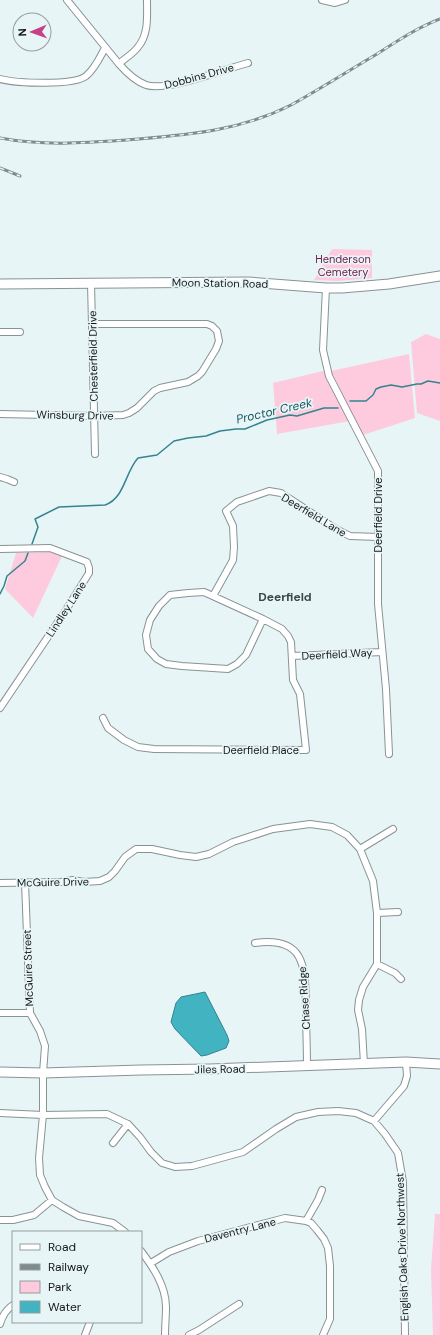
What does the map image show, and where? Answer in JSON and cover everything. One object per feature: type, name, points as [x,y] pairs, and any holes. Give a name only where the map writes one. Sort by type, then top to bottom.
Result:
[{"type":"street","name":"Dobbins Drive","points":[[67,0],[127,73],[145,85],[162,87],[248,63]]},
{"type":"street","points":[[119,64],[139,46],[144,37],[147,28],[147,0]]},
{"type":"street","points":[[322,0],[335,3],[345,0]]},
{"type":"street","points":[[0,79],[36,83],[79,81],[90,73],[105,48]]},
{"type":"street","name":"Moon Station Road","points":[[0,284],[248,282],[326,288],[389,284],[440,276]]},
{"type":"street","name":"Chesterfield Drive","points":[[91,283],[95,454]]},
{"type":"street","name":"Deerfield Drive","points":[[326,288],[324,356],[330,381],[378,471],[378,604],[386,689],[389,754]]},
{"type":"street","name":"Winsburg Drive","points":[[0,414],[94,416],[123,415],[130,413],[160,388],[183,384],[198,376],[216,349],[219,341],[219,336],[214,328],[207,324],[92,324]]},
{"type":"street","points":[[0,332],[20,332]]},
{"type":"street","points":[[0,477],[14,482]]},
{"type":"street","name":"Deerfield Lane","points":[[213,596],[233,560],[234,547],[232,526],[226,511],[238,502],[269,491],[281,494],[336,529],[350,536],[365,538],[378,537]]},
{"type":"street","name":"Lindley Lane","points":[[0,549],[50,548],[86,562],[89,568],[88,573],[66,610],[0,708]]},
{"type":"street","name":"Deerfield Place","points":[[102,718],[108,728],[124,740],[138,747],[154,749],[306,750],[300,694],[293,680],[291,642],[282,629],[263,619],[204,592],[170,595],[159,606],[150,620],[146,635],[148,649],[157,659],[166,664],[228,668],[237,664],[246,656],[263,619]]},
{"type":"street","name":"Deerfield Way","points":[[292,656],[382,652]]},
{"type":"street","name":"McGuire Drive","points":[[0,883],[61,882],[73,880],[84,882],[100,881],[115,871],[125,857],[136,849],[152,849],[196,857],[209,854],[233,842],[273,829],[310,824],[332,827],[347,835],[360,849],[373,881],[377,913],[377,964]]},
{"type":"street","points":[[360,849],[393,829]]},
{"type":"street","name":"McGuire Street","points":[[25,882],[30,1013],[40,1031],[45,1046],[40,1175],[44,1188],[52,1200]]},
{"type":"street","points":[[377,913],[398,912]]},
{"type":"street","name":"Chase Ridge","points":[[255,943],[268,941],[277,942],[289,947],[300,957],[303,964],[305,979],[307,1066]]},
{"type":"street","points":[[364,1064],[362,1029],[358,1010],[363,987],[377,964],[395,973],[401,980]]},
{"type":"street","points":[[0,1013],[30,1013]]},
{"type":"street","points":[[374,1121],[404,1086],[407,1076],[406,1062]]},
{"type":"street","name":"Jiles Road","points":[[0,1072],[43,1073],[406,1062],[440,1064]]},
{"type":"street","name":"English Oaks Drive Northwest","points":[[0,1113],[43,1115],[107,1114],[128,1124],[162,1163],[174,1167],[192,1166],[243,1152],[296,1117],[318,1112],[338,1110],[356,1113],[374,1121],[386,1134],[398,1153],[403,1182],[404,1335]]},
{"type":"street","points":[[113,1143],[128,1124]]},
{"type":"street","points":[[322,1190],[306,1221],[311,1223],[317,1230],[324,1239],[328,1248],[330,1266],[330,1319],[323,1335]]},
{"type":"street","points":[[0,1220],[13,1220],[34,1215],[52,1200],[79,1216],[113,1223],[124,1231]]},
{"type":"street","name":"Daventry Lane","points":[[151,1263],[169,1252],[198,1241],[285,1218],[306,1221]]},
{"type":"street","points":[[142,1252],[151,1263],[162,1286],[166,1305],[165,1335]]},
{"type":"street","points":[[189,1335],[239,1304]]},
{"type":"street","points":[[0,1324],[2,1318],[12,1306]]},
{"type":"street","points":[[85,1335],[90,1323]]},
{"type":"green space","name":"Henderson Cemetery","points":[[332,249],[372,250],[372,278],[338,281],[314,280]]},
{"type":"green space","points":[[426,334],[440,339],[440,421],[417,413],[411,342]]},
{"type":"green space","points":[[409,354],[415,418],[363,435],[331,371]]},
{"type":"green space","points":[[323,371],[350,421],[277,434],[273,383]]},
{"type":"green space","points":[[50,552],[62,556],[33,618],[5,589],[16,553]]},
{"type":"green space","points":[[435,1214],[440,1214],[440,1335],[433,1335],[431,1269]]},
{"type":"water","points":[[205,992],[229,1041],[226,1048],[201,1056],[175,1029],[171,1022],[176,1003],[181,997]]},
{"type":"waterway","name":"Proctor Creek","points":[[350,401],[366,401],[373,395],[376,389],[381,387],[391,385],[402,387],[421,384],[428,381],[440,383]]},
{"type":"waterway","name":"Proctor Creek","points":[[32,544],[38,527],[35,519],[59,507],[105,505],[112,502],[121,491],[130,470],[138,458],[157,455],[174,441],[206,436],[220,431],[245,429],[267,420],[290,415],[297,416],[324,408],[338,408]]},
{"type":"waterway","name":"Proctor Creek","points":[[0,594],[7,576],[25,561],[28,553]]},
{"type":"railway","points":[[0,138],[16,141],[47,143],[95,142],[190,134],[231,127],[271,114],[291,105],[407,35],[440,19]]},
{"type":"railway","points":[[0,168],[20,176]]},
{"type":"district","name":"Deerfield","points":[[285,597]]}]
